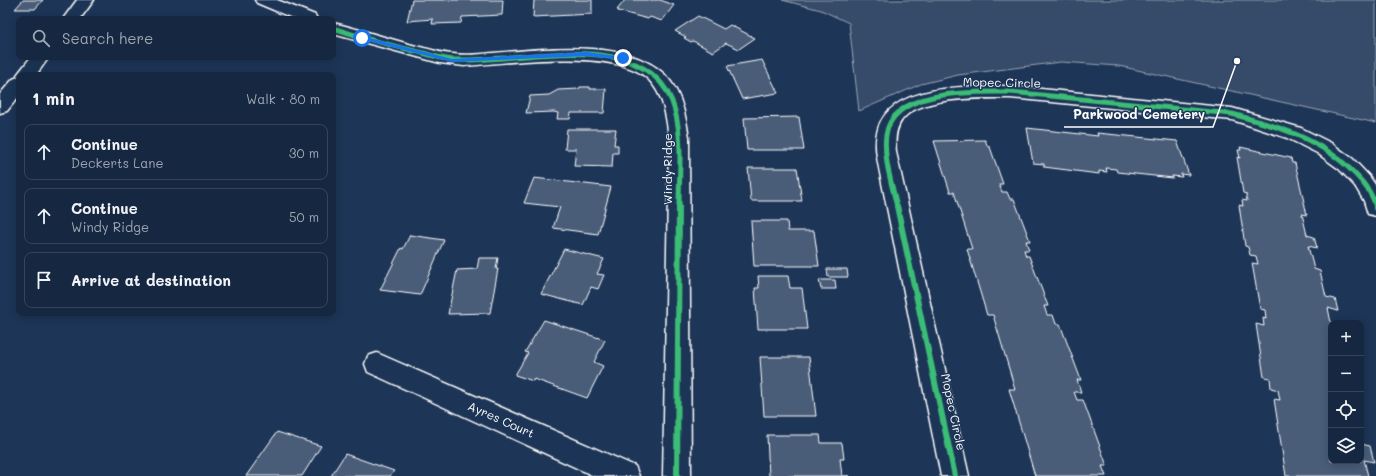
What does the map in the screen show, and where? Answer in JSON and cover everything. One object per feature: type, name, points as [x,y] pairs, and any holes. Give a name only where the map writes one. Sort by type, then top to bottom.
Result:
[{"type":"street","points":[[73,16],[86,0]]},
{"type":"street","points":[[263,0],[302,16]]},
{"type":"street","name":"Windy Ridge","points":[[336,29],[362,38],[452,60],[572,54],[605,55],[623,58],[640,65],[664,84],[671,95],[678,121],[679,137],[677,476]]},
{"type":"street","points":[[28,72],[38,60]]},
{"type":"street","points":[[0,107],[16,87]]},
{"type":"street","name":"Mopec Circle","points":[[955,476],[892,186],[885,143],[888,126],[896,112],[909,104],[952,94],[1010,92],[1232,114],[1294,133],[1324,148],[1346,164],[1362,181],[1374,200],[1376,208]]},
{"type":"street","name":"Ayres Court","points":[[377,364],[625,476]]},
{"type":"shaded area","points":[[782,0],[1376,0],[1376,123],[1119,66],[1061,62],[958,75],[921,84],[859,111],[849,23],[821,10]]},
{"type":"building","points":[[23,0],[43,0],[35,9],[15,9]]},
{"type":"building","points":[[412,0],[503,0],[502,15],[462,17],[461,23],[432,24],[433,19],[407,21]]},
{"type":"building","points":[[534,0],[592,0],[592,14],[533,17]]},
{"type":"building","points":[[625,0],[660,0],[674,5],[662,21],[650,17],[648,19],[618,11],[619,10],[617,10]]},
{"type":"building","points":[[698,16],[724,29],[730,25],[755,38],[739,49],[726,43],[713,52],[693,41],[691,42],[684,38],[686,37],[675,31]]},
{"type":"building","points":[[762,60],[778,93],[742,99],[727,66]]},
{"type":"building","points":[[580,87],[590,87],[590,89],[606,89],[604,113],[571,113],[570,119],[557,119],[558,113],[554,112],[526,113],[530,96],[549,95],[558,90],[579,89]]},
{"type":"building","points":[[799,117],[804,150],[747,150],[744,118]]},
{"type":"building","points":[[1027,128],[1098,136],[1097,133],[1177,141],[1189,175],[1181,174],[1182,177],[1172,176],[1173,178],[1117,172],[1116,169],[1106,168],[1107,172],[1099,171],[1099,174],[1044,167],[1044,164],[1033,163]]},
{"type":"building","points":[[567,129],[616,129],[614,145],[618,145],[618,153],[613,153],[612,167],[574,166],[576,149],[565,149]]},
{"type":"building","points":[[985,140],[988,147],[990,147],[1003,184],[999,184],[1002,192],[1007,192],[1010,199],[1014,199],[1030,241],[1026,241],[1029,250],[1024,250],[1026,256],[1029,256],[1048,306],[1044,306],[1047,315],[1053,315],[1056,324],[1060,324],[1081,380],[1077,380],[1081,392],[1074,392],[1077,400],[1083,400],[1107,466],[1102,466],[1106,476],[1035,476],[1009,389],[1015,389],[993,315],[987,315],[967,249],[972,249],[954,192],[950,192],[934,141]]},
{"type":"building","points":[[1240,147],[1291,158],[1292,163],[1295,163],[1307,215],[1302,214],[1307,235],[1314,237],[1317,248],[1308,246],[1314,269],[1320,271],[1326,297],[1335,299],[1338,311],[1328,308],[1330,320],[1328,320],[1328,464],[1364,464],[1364,460],[1368,476],[1286,476],[1274,399],[1280,400],[1278,390],[1271,388],[1270,378],[1264,377],[1256,324],[1264,326],[1263,318],[1266,319],[1265,310],[1260,309],[1252,263],[1258,264],[1256,256],[1250,255],[1248,247],[1245,246],[1239,205],[1243,206],[1242,200],[1247,201],[1246,194],[1243,193],[1237,157],[1240,158],[1238,150],[1241,150]]},
{"type":"building","points":[[748,168],[797,168],[802,201],[751,201]]},
{"type":"building","points":[[534,178],[611,187],[598,234],[553,228],[560,207],[524,203]]},
{"type":"building","points":[[751,221],[787,221],[788,231],[814,231],[819,266],[754,266]]},
{"type":"building","points":[[410,235],[444,240],[420,295],[380,290],[401,248],[403,249]]},
{"type":"building","points":[[564,249],[604,259],[597,274],[604,275],[598,289],[591,287],[583,305],[541,294]]},
{"type":"building","points":[[479,258],[498,258],[496,269],[498,269],[490,313],[448,314],[457,270],[477,269]]},
{"type":"building","points":[[827,269],[847,269],[848,277],[828,277]]},
{"type":"building","points":[[758,276],[788,276],[790,288],[802,288],[807,329],[758,329],[755,288],[759,288]]},
{"type":"building","points":[[819,280],[835,280],[836,289],[821,289]]},
{"type":"building","points":[[544,320],[605,340],[594,362],[603,366],[587,398],[534,379],[533,381],[515,375],[528,353],[525,352]]},
{"type":"building","points":[[760,357],[809,357],[816,416],[764,416]]},
{"type":"building","points":[[277,432],[321,446],[302,476],[246,476]]},
{"type":"building","points":[[767,435],[820,435],[821,443],[842,443],[844,459],[840,459],[842,476],[769,476]]},
{"type":"building","points":[[1364,445],[1370,446],[1374,462],[1364,460]]},
{"type":"building","points":[[345,454],[394,471],[390,476],[331,476]]},
{"type":"cycle path","points":[[336,29],[386,44],[453,60],[577,54],[600,55],[621,59],[639,65],[655,75],[667,90],[675,110],[679,137],[677,476]]},
{"type":"cycle path","points":[[955,476],[886,152],[888,127],[895,115],[907,106],[923,99],[942,95],[979,92],[1010,92],[1232,114],[1294,133],[1324,148],[1346,164],[1362,181],[1374,200],[1376,208]]},
{"type":"place","name":"Parkwood Cemetery","points":[[1237,61]]},
{"type":"route","points":[[362,38],[452,60],[572,54],[605,55],[623,58]]}]
